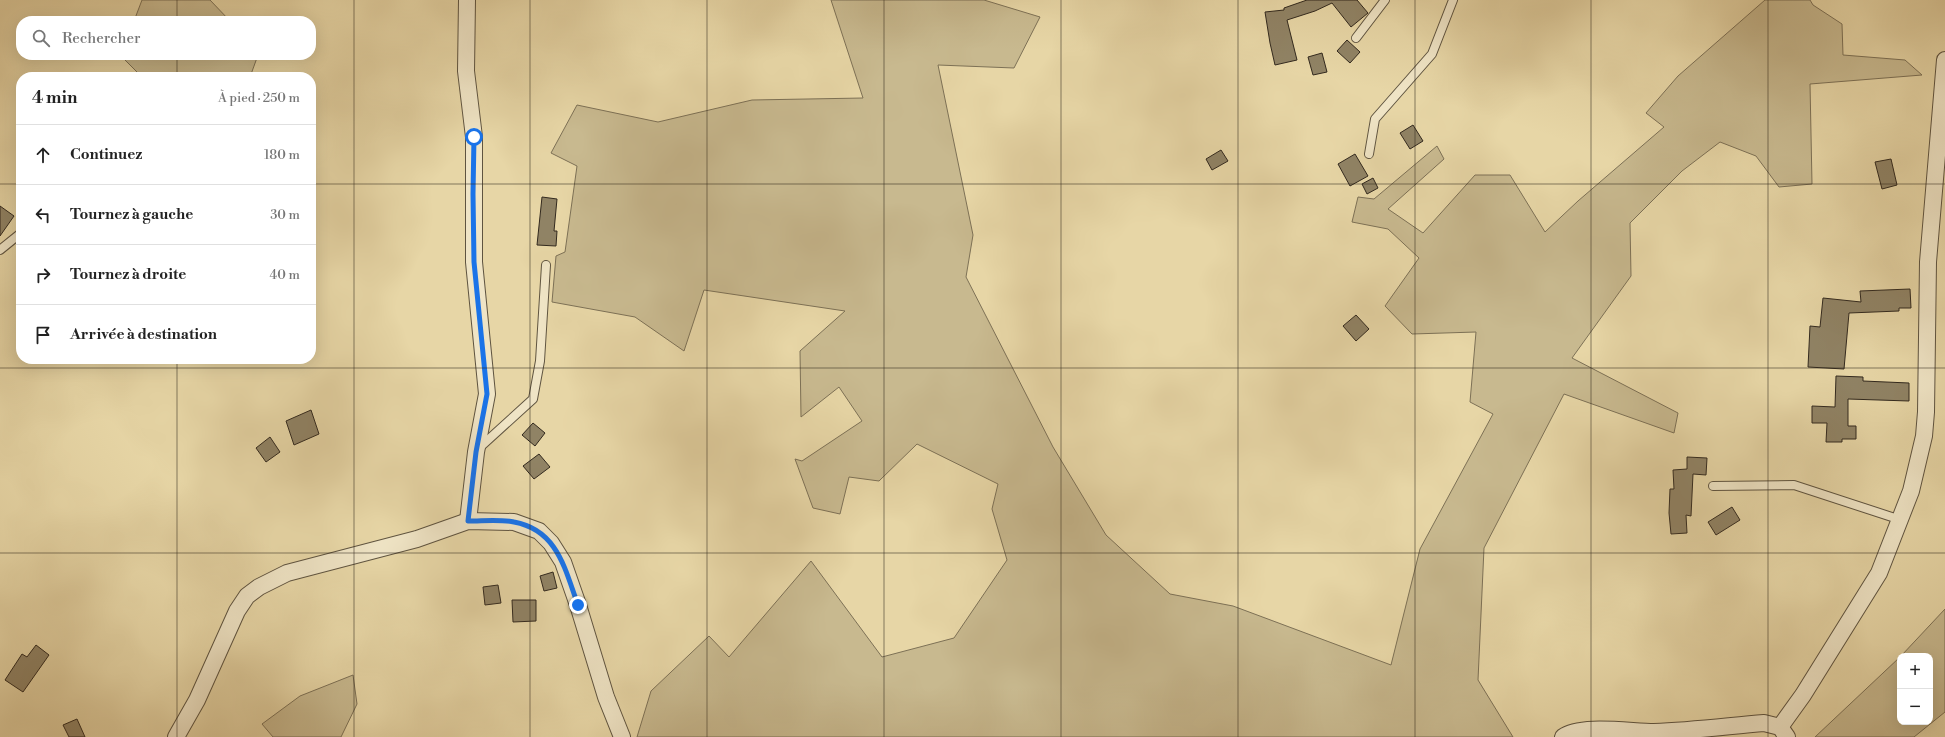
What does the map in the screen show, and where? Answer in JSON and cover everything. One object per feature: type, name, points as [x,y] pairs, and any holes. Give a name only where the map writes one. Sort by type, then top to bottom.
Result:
[{"type":"street","points":[[467,0],[466,71],[474,137],[474,262],[487,394],[476,452],[468,521]]},
{"type":"street","points":[[1563,737],[1576,732],[1593,730],[1654,732],[1764,723],[1784,732],[1879,572],[1901,520],[1911,491],[1924,436],[1928,262],[1945,60]]},
{"type":"street","points":[[176,737],[197,700],[237,611],[247,596],[259,587],[287,574],[417,539],[468,521],[514,522],[539,531],[551,543],[563,562],[578,605],[606,698],[622,737]]},
{"type":"lane","points":[[1356,38],[1385,0]]},
{"type":"lane","points":[[1369,154],[1375,119],[1432,54],[1453,0]]},
{"type":"lane","points":[[0,250],[16,237]]},
{"type":"lane","points":[[476,452],[532,398],[540,361],[546,265]]},
{"type":"lane","points":[[1713,486],[1794,485],[1901,520]]},
{"type":"shaded area","points":[[142,0],[210,0],[225,16],[136,16]]},
{"type":"shaded area","points":[[831,0],[984,0],[1040,17],[1014,68],[938,65],[973,235],[966,277],[1053,447],[1106,535],[1170,594],[1233,606],[1391,665],[1420,549],[1493,414],[1470,402],[1476,332],[1412,334],[1385,306],[1419,258],[1388,229],[1352,222],[1358,197],[1374,199],[1437,146],[1444,159],[1388,209],[1423,233],[1475,175],[1510,175],[1545,232],[1578,201],[1664,127],[1646,113],[1678,76],[1765,0],[1810,0],[1813,5],[1842,24],[1843,55],[1905,60],[1922,75],[1810,84],[1812,184],[1779,187],[1756,156],[1720,142],[1682,171],[1630,223],[1631,276],[1572,358],[1678,413],[1674,433],[1564,394],[1484,548],[1478,680],[1513,737],[637,737],[651,691],[709,636],[729,657],[811,561],[882,657],[954,638],[1007,560],[992,509],[998,484],[917,444],[879,481],[849,477],[840,514],[813,508],[795,459],[802,461],[862,421],[839,387],[801,417],[800,351],[845,311],[704,290],[684,351],[635,317],[552,302],[556,256],[565,252],[577,166],[551,153],[577,105],[658,122],[752,100],[863,98]]},
{"type":"shaded area","points":[[125,60],[256,60],[252,72],[137,72]]},
{"type":"shaded area","points":[[1945,609],[1945,712],[1933,722],[1933,653],[1904,653]]},
{"type":"shaded area","points":[[1897,660],[1897,725],[1929,725],[1914,737],[1815,737]]},
{"type":"shaded area","points":[[353,675],[357,704],[341,737],[273,737],[262,724],[300,696]]},
{"type":"building","points":[[1307,0],[1357,0],[1368,13],[1351,27],[1332,3],[1315,11],[1287,20],[1297,60],[1275,65],[1265,12],[1284,10],[1284,8]]},
{"type":"building","points":[[1347,40],[1360,52],[1350,63],[1337,51]]},
{"type":"building","points":[[1322,53],[1327,72],[1313,75],[1308,57]]},
{"type":"building","points":[[1413,125],[1423,141],[1410,149],[1400,133]]},
{"type":"building","points":[[1221,150],[1228,161],[1212,170],[1206,159]]},
{"type":"building","points":[[1355,154],[1368,176],[1350,186],[1338,164]]},
{"type":"building","points":[[1891,159],[1897,185],[1882,189],[1875,162]]},
{"type":"building","points":[[1373,178],[1378,188],[1367,194],[1362,184]]},
{"type":"building","points":[[542,197],[557,199],[554,231],[557,231],[556,246],[537,245]]},
{"type":"building","points":[[0,206],[14,216],[0,236]]},
{"type":"building","points":[[1910,289],[1911,308],[1899,308],[1899,311],[1849,313],[1844,369],[1808,367],[1810,326],[1820,327],[1823,298],[1861,302],[1860,291]]},
{"type":"building","points":[[1356,315],[1369,329],[1356,341],[1343,326]]},
{"type":"building","points":[[1836,376],[1863,377],[1863,381],[1909,383],[1909,401],[1848,399],[1848,426],[1856,426],[1856,439],[1842,439],[1842,442],[1826,442],[1827,423],[1812,423],[1812,406],[1835,407]]},
{"type":"building","points":[[311,410],[319,434],[294,445],[286,421]]},
{"type":"building","points":[[533,423],[545,433],[535,446],[522,435]]},
{"type":"building","points":[[270,437],[280,452],[266,462],[256,448]]},
{"type":"building","points":[[539,454],[550,467],[534,479],[523,466]]},
{"type":"building","points":[[1687,457],[1707,458],[1706,475],[1693,474],[1691,516],[1686,515],[1687,533],[1671,534],[1669,513],[1670,489],[1674,489],[1673,470],[1687,469]]},
{"type":"building","points":[[1732,507],[1740,520],[1716,535],[1708,522]]},
{"type":"building","points":[[553,572],[557,588],[544,591],[540,576]]},
{"type":"building","points":[[498,585],[501,603],[485,605],[483,587]]},
{"type":"building","points":[[512,600],[536,600],[536,621],[513,622]]},
{"type":"building","points":[[36,645],[49,655],[23,692],[5,680],[22,654],[27,657]]},
{"type":"building","points":[[77,719],[85,737],[69,737],[63,725]]},
{"type":"route","points":[[474,137],[474,262],[487,394],[476,452],[474,483],[468,521],[514,522],[539,531],[551,543],[563,562],[578,605]]}]
